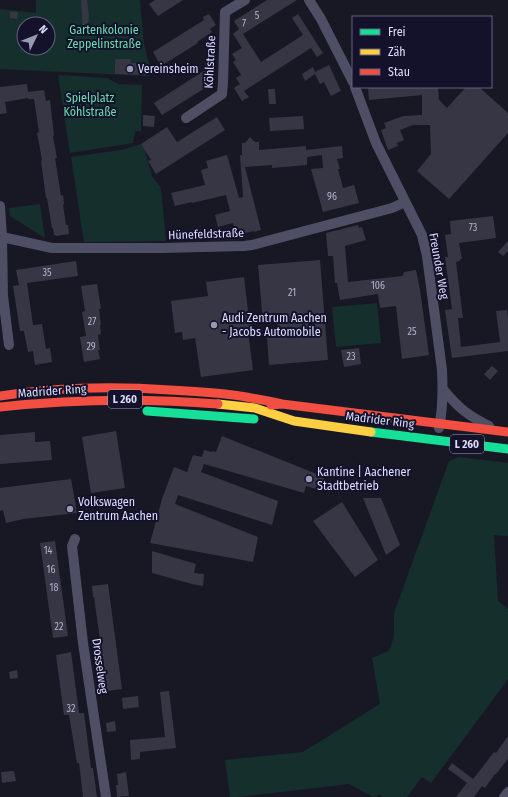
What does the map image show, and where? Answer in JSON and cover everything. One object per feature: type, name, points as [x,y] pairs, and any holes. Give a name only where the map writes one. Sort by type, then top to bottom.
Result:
[{"type":"main road","points":[[0,396],[21,392],[68,388],[142,388],[215,392],[282,404]]},
{"type":"main road","name":"Madrider Ring","points":[[0,407],[59,401],[120,399],[181,401],[250,408],[298,422],[508,449]]},
{"type":"main road","name":"Madrider Ring","points":[[250,408],[282,404],[503,432]]},
{"type":"main road","points":[[139,410],[298,422]]},
{"type":"street","name":"Köhlstraße","points":[[186,118],[222,94],[225,12],[245,0]]},
{"type":"street","points":[[309,0],[321,19],[352,80]]},
{"type":"street","name":"Freunder Weg","points":[[355,88],[376,143],[422,235],[427,256],[442,366],[442,410],[437,439]]},
{"type":"street","name":"Hünefeldstraße","points":[[2,237],[52,248],[244,246],[392,208],[405,202]]},
{"type":"street","points":[[0,206],[3,296],[9,345]]},
{"type":"street","points":[[443,389],[464,412],[503,432]]},
{"type":"street","name":"Drosselweg","points":[[75,538],[72,546],[106,797]]},
{"type":"street","points":[[504,797],[508,792]]},
{"type":"green space","name":"Gartenkolonie Zeppelinstraße","points":[[36,0],[140,0],[144,44],[149,64],[148,76],[0,69],[0,9],[36,13]]},
{"type":"green space","name":"Spielplatz Köhlstraße","points":[[58,75],[107,78],[118,84],[142,85],[141,131],[135,131],[133,143],[70,153]]},
{"type":"green space","points":[[141,144],[145,150],[152,176],[161,188],[166,241],[84,242],[71,157],[121,150]]},
{"type":"green space","points":[[40,204],[45,238],[10,216],[9,208]]},
{"type":"green space","points":[[377,303],[381,343],[336,347],[332,307]]},
{"type":"green space","points":[[459,457],[508,463],[508,536],[494,535],[498,601],[508,609],[508,679],[431,783],[422,777],[407,797],[382,797],[379,794],[377,797],[373,797],[349,784],[230,797],[225,760],[303,752],[380,704],[372,658],[389,651],[394,637],[394,613],[449,461]]},
{"type":"building","points":[[81,0],[87,0],[89,16],[87,33],[83,33]]},
{"type":"building","points":[[155,0],[183,0],[158,16],[149,4]]},
{"type":"building","points":[[267,0],[297,0],[243,34],[261,62],[303,35],[292,18],[298,14],[323,53],[317,57],[311,48],[244,91],[249,97],[242,101],[234,88],[240,84],[236,78],[241,75],[233,62],[236,60],[232,54],[242,48],[233,34],[239,29],[234,21]]},
{"type":"building","points":[[10,12],[18,12],[16,19],[10,18]]},
{"type":"building","points":[[209,14],[216,25],[210,29],[212,32],[197,42],[198,43],[161,66],[153,52],[204,20],[203,17]]},
{"type":"building","points":[[128,24],[134,24],[133,32],[127,32]]},
{"type":"building","points":[[206,54],[212,54],[212,72],[207,72],[213,83],[162,115],[154,103],[205,70]]},
{"type":"building","name":"Vereinsheim","points":[[115,59],[131,59],[130,63],[146,63],[146,75],[115,74]]},
{"type":"building","points":[[329,65],[341,91],[331,96],[324,82],[320,84],[315,74],[305,81],[302,74],[313,67],[315,72]]},
{"type":"building","points":[[27,84],[28,92],[44,90],[46,101],[50,100],[53,136],[57,158],[55,158],[61,196],[63,195],[66,225],[68,225],[69,234],[56,236],[54,235],[52,228],[46,198],[34,99],[28,98],[5,102],[7,113],[0,114],[0,87]]},
{"type":"building","points":[[368,88],[438,88],[439,100],[447,108],[465,88],[480,88],[508,113],[508,133],[449,199],[417,171],[431,154],[430,125],[413,125],[400,130],[404,140],[397,143],[398,146],[388,150],[381,130],[386,128],[384,123],[403,116],[422,115],[422,95],[369,100]]},
{"type":"building","points":[[268,89],[275,89],[276,104],[269,104]]},
{"type":"building","points":[[143,115],[155,116],[154,127],[143,126]]},
{"type":"building","points":[[303,116],[304,129],[270,131],[269,118]]},
{"type":"building","points":[[217,117],[225,130],[156,174],[148,161],[151,160],[141,144],[167,127],[177,142]]},
{"type":"building","points":[[250,137],[255,142],[259,142],[259,150],[306,146],[306,150],[342,146],[343,158],[337,159],[343,188],[354,185],[359,203],[323,212],[311,169],[323,168],[322,155],[307,157],[307,165],[272,168],[272,165],[245,167],[261,230],[237,235],[233,223],[218,227],[215,215],[230,211],[226,195],[175,206],[171,193],[205,185],[201,170],[208,168],[206,161],[227,155],[239,198],[243,197],[240,155],[242,155],[242,143],[245,143]]},
{"type":"building","points":[[493,216],[496,238],[459,243],[462,259],[456,262],[463,318],[458,318],[461,347],[500,342],[496,311],[507,310],[508,351],[452,358],[445,310],[452,309],[445,257],[448,257],[445,235],[451,234],[450,221]]},
{"type":"building","points":[[358,225],[359,228],[362,227],[366,240],[345,246],[348,282],[403,276],[404,272],[416,270],[429,355],[402,359],[396,306],[380,308],[378,294],[340,300],[337,283],[335,283],[333,256],[328,256],[326,233]]},
{"type":"building","points":[[508,241],[508,251],[503,256],[498,252]]},
{"type":"building","points":[[320,260],[328,360],[269,365],[267,337],[279,337],[277,321],[263,322],[258,265]]},
{"type":"building","points":[[76,261],[78,276],[27,283],[33,325],[42,324],[46,349],[50,348],[52,362],[35,365],[33,351],[28,352],[24,331],[20,331],[13,286],[19,285],[16,270]]},
{"type":"building","name":"Audi Zentrum Aachen - Jacobs Automobile","points":[[244,277],[249,319],[252,319],[254,331],[248,332],[253,370],[201,377],[195,338],[183,340],[182,332],[175,333],[171,301],[208,296],[206,282]]},
{"type":"building","points":[[97,284],[101,309],[99,309],[101,334],[98,335],[100,350],[98,350],[100,359],[84,362],[80,337],[86,336],[82,312],[85,311],[81,286]]},
{"type":"building","points":[[359,348],[361,364],[344,367],[341,350]]},
{"type":"building","points":[[492,366],[498,371],[490,380],[484,374]]},
{"type":"building","points":[[116,431],[125,488],[91,493],[82,437]]},
{"type":"building","points":[[35,432],[35,442],[50,441],[52,460],[0,464],[0,435]]},
{"type":"building","points":[[222,436],[324,477],[323,487],[318,486],[316,489],[306,486],[304,493],[204,464],[201,472],[278,501],[272,525],[178,495],[175,504],[258,537],[253,562],[150,543],[162,499],[174,467],[187,472],[193,455],[202,457],[204,450],[216,452]]},
{"type":"building","points":[[71,479],[77,513],[23,519],[6,523],[3,510],[0,511],[0,488]]},
{"type":"building","points":[[363,498],[381,498],[400,545],[386,555]]},
{"type":"building","points":[[342,502],[378,560],[355,577],[313,521]]},
{"type":"building","points":[[55,541],[68,636],[53,638],[40,543]]},
{"type":"building","points":[[152,551],[196,564],[194,573],[204,574],[203,586],[152,573]]},
{"type":"building","points":[[108,584],[122,689],[107,691],[92,586]]},
{"type":"building","points":[[71,652],[79,713],[84,713],[91,768],[93,768],[97,797],[83,797],[79,763],[77,763],[69,715],[64,715],[56,655]]},
{"type":"building","points":[[17,670],[18,678],[10,679],[9,672]]},
{"type":"building","points":[[169,691],[176,748],[140,752],[140,759],[131,760],[130,740],[165,737],[160,692]]},
{"type":"building","points":[[138,696],[139,707],[123,709],[122,698]]},
{"type":"building","points":[[115,721],[116,731],[107,732],[106,723]]},
{"type":"building","points":[[508,736],[508,759],[485,788],[482,786],[474,797],[456,797],[467,783],[448,769],[452,763],[473,779],[494,752],[496,753]]},
{"type":"building","points":[[14,771],[16,781],[2,783],[1,772]]},
{"type":"building","points":[[126,772],[129,796],[117,797],[117,774]]},
{"type":"traffic: fast","points":[[147,411],[254,419]]},
{"type":"traffic: fast","points":[[371,432],[508,449]]},
{"type":"traffic: slow","points":[[218,404],[255,408],[294,421],[371,432]]},
{"type":"traffic: jam","points":[[0,396],[64,389],[127,388],[218,393],[282,404]]},
{"type":"traffic: jam","points":[[0,407],[55,402],[109,400],[218,404]]},
{"type":"traffic: jam","points":[[271,405],[282,404],[508,432]]},
{"type":"place","name":"Vereinsheim","points":[[130,69]]},
{"type":"place","name":"Audi Zentrum Aachen - Jacobs Automobile","points":[[214,325]]},
{"type":"place","name":"Kantine | Aachener Stadtbetrieb","points":[[309,479]]},
{"type":"place","name":"Volkswagen Zentrum Aachen","points":[[70,509]]}]
